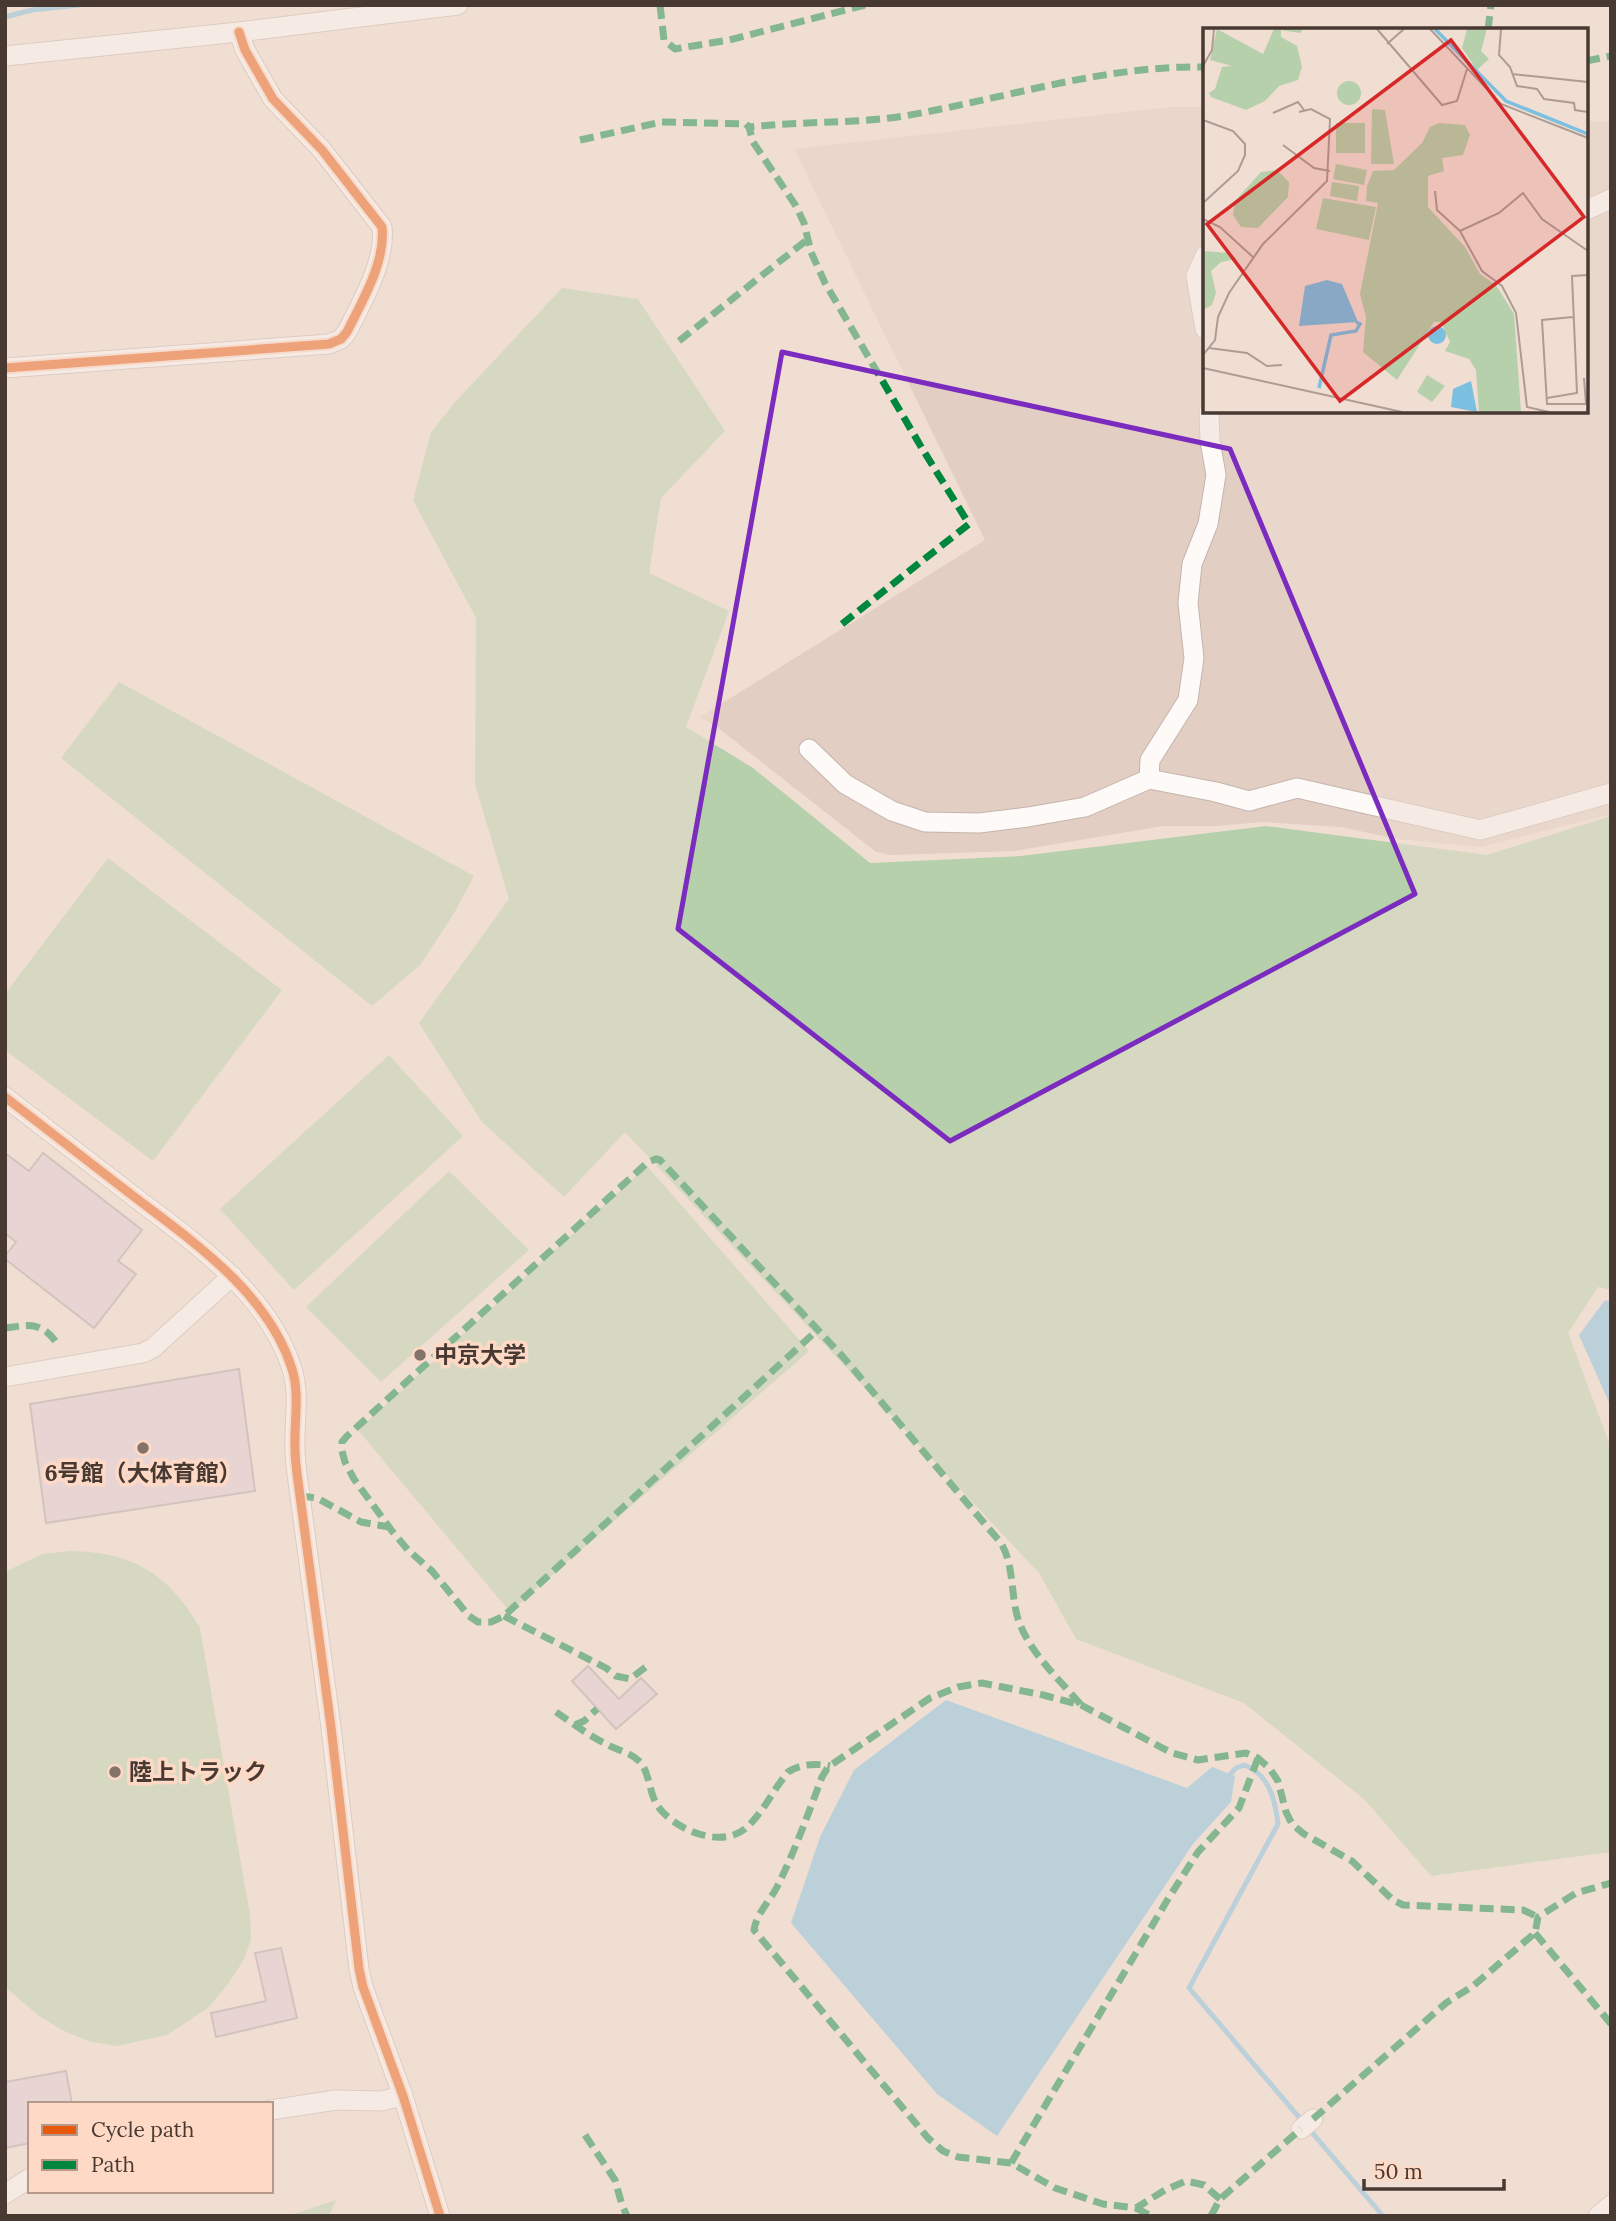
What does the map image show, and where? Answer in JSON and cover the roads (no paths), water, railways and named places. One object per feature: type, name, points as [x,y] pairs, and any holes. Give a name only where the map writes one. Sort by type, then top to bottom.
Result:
[{"type":"street","points":[[5,56],[239,32],[458,5]]},
{"type":"street","points":[[5,368],[329,344],[341,339],[347,332],[377,263],[383,240],[382,227],[322,150],[273,99],[245,50],[239,32]]},
{"type":"street","points":[[1588,209],[1611,199]]},
{"type":"street","points":[[1203,260],[1196,275],[1203,317]]},
{"type":"street","points":[[1149,779],[1150,760],[1188,700],[1194,659],[1188,603],[1192,565],[1208,524],[1216,475],[1209,413]]},
{"type":"street","points":[[808,749],[845,784],[891,811],[925,822],[979,823],[1085,807],[1149,779],[1249,801],[1297,788],[1480,830],[1611,793]]},
{"type":"street","points":[[5,1097],[197,1245],[232,1276],[255,1302],[279,1338],[293,1370],[296,1403],[295,1448],[300,1496],[339,1790],[355,1949],[363,1987],[403,2096],[440,2216]]},
{"type":"street","points":[[5,1377],[143,1353],[153,1348],[232,1276]]},
{"type":"street","points":[[273,2110],[336,2100],[381,2101],[403,2096]]},
{"type":"street","points":[[5,2194],[28,2179]]},
{"type":"street","points":[[1598,2216],[1611,2205]]},
{"type":"water","points":[[1605,1300],[1611,1302],[1611,1407],[1579,1335]]},
{"type":"water","points":[[946,1700],[1187,1788],[1212,1767],[1235,1776],[1231,1802],[1193,1844],[997,2136],[937,2094],[791,1923],[820,1837],[854,1770]]},
{"type":"waterway","points":[[5,17],[32,10],[79,5]]},
{"type":"waterway","points":[[1226,1779],[1236,1768],[1244,1765],[1253,1769],[1269,1788],[1278,1824],[1189,1988],[1383,2216]]},
{"type":"place","name":"中京大学","points":[[420,1355]]},
{"type":"place","name":"6号館（大体育館）","points":[[143,1448]]},
{"type":"place","name":"陸上トラック","points":[[115,1772]]}]
